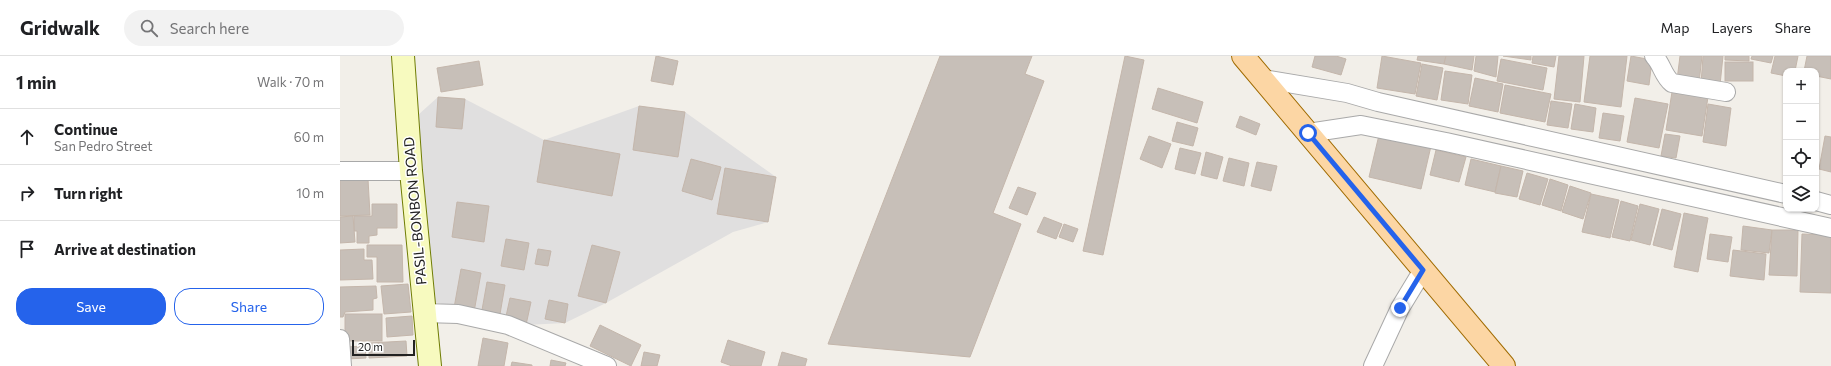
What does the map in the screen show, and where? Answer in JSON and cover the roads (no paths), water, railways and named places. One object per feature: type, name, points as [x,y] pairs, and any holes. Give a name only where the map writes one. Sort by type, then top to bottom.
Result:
[{"type":"main road","points":[[1243,56],[1504,366]]},
{"type":"street","name":"PASIL-BONBON ROAD","points":[[403,56],[411,172],[430,366]]},
{"type":"street","points":[[1654,56],[1660,62],[1666,78],[1672,82],[1726,92]]},
{"type":"street","points":[[1262,79],[1347,93],[1392,105],[1783,193]]},
{"type":"street","points":[[1308,133],[1361,125],[1446,142],[1831,228]]},
{"type":"street","points":[[340,172],[411,172]]},
{"type":"street","points":[[1819,202],[1831,205]]},
{"type":"street","points":[[1372,366],[1400,308],[1423,270]]},
{"type":"street","points":[[424,312],[458,314],[508,325],[607,366]]},
{"type":"street","points":[[340,339],[342,366]]}]
